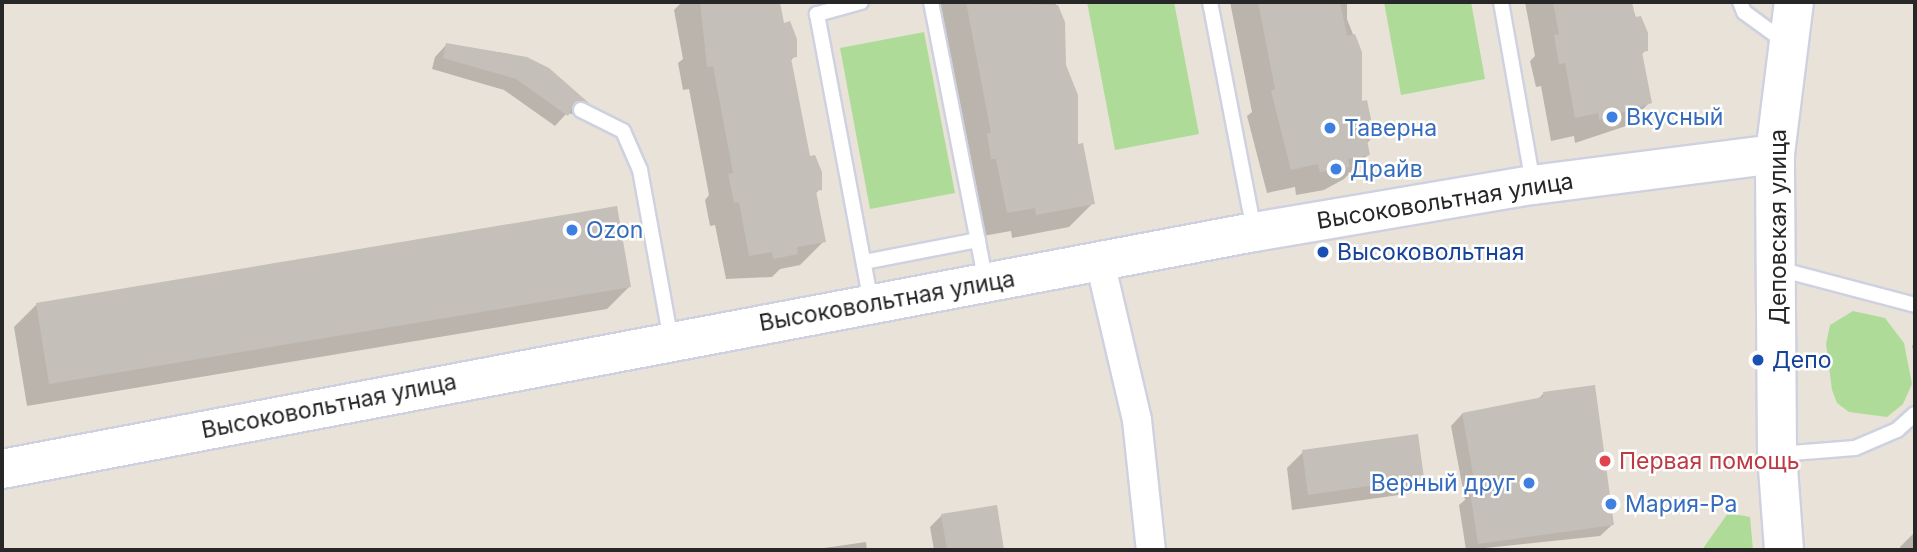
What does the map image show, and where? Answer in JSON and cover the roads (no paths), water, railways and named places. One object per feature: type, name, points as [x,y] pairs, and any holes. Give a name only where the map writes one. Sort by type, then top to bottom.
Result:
[{"type":"street","name":"Деповская улица","points":[[1784,550],[1777,454],[1778,269],[1775,154],[1786,43],[1794,2]]},
{"type":"street","name":"Высоковольтная улица","points":[[2,469],[671,340],[872,305],[1254,232],[1533,185],[1775,154]]},
{"type":"street","points":[[1100,261],[1137,420],[1151,550]]},
{"type":"lane","points":[[861,2],[817,15],[872,305]]},
{"type":"lane","points":[[931,2],[986,283]]},
{"type":"lane","points":[[1210,2],[1254,232]]},
{"type":"lane","points":[[1501,2],[1533,185]]},
{"type":"lane","points":[[1740,2],[1744,12],[1786,43]]},
{"type":"lane","points":[[581,110],[623,131],[640,170],[671,340]]},
{"type":"lane","points":[[864,262],[978,240]]},
{"type":"lane","points":[[1778,269],[1915,305]]},
{"type":"lane","points":[[1777,454],[1854,448],[1896,430],[1915,414]]},
{"type":"place","name":"Вкусный","points":[[1612,117]]},
{"type":"place","name":"Таверна","points":[[1330,128]]},
{"type":"place","name":"Драйв","points":[[1336,169]]},
{"type":"place","name":"Ozon","points":[[572,230]]},
{"type":"place","name":"Высоковольтная","points":[[1323,252]]},
{"type":"place","name":"Депо","points":[[1758,360]]},
{"type":"place","name":"Первая помощь","points":[[1605,461]]},
{"type":"place","name":"Верный друг","points":[[1529,483]]},
{"type":"place","name":"Мария-Ра","points":[[1611,504]]}]
